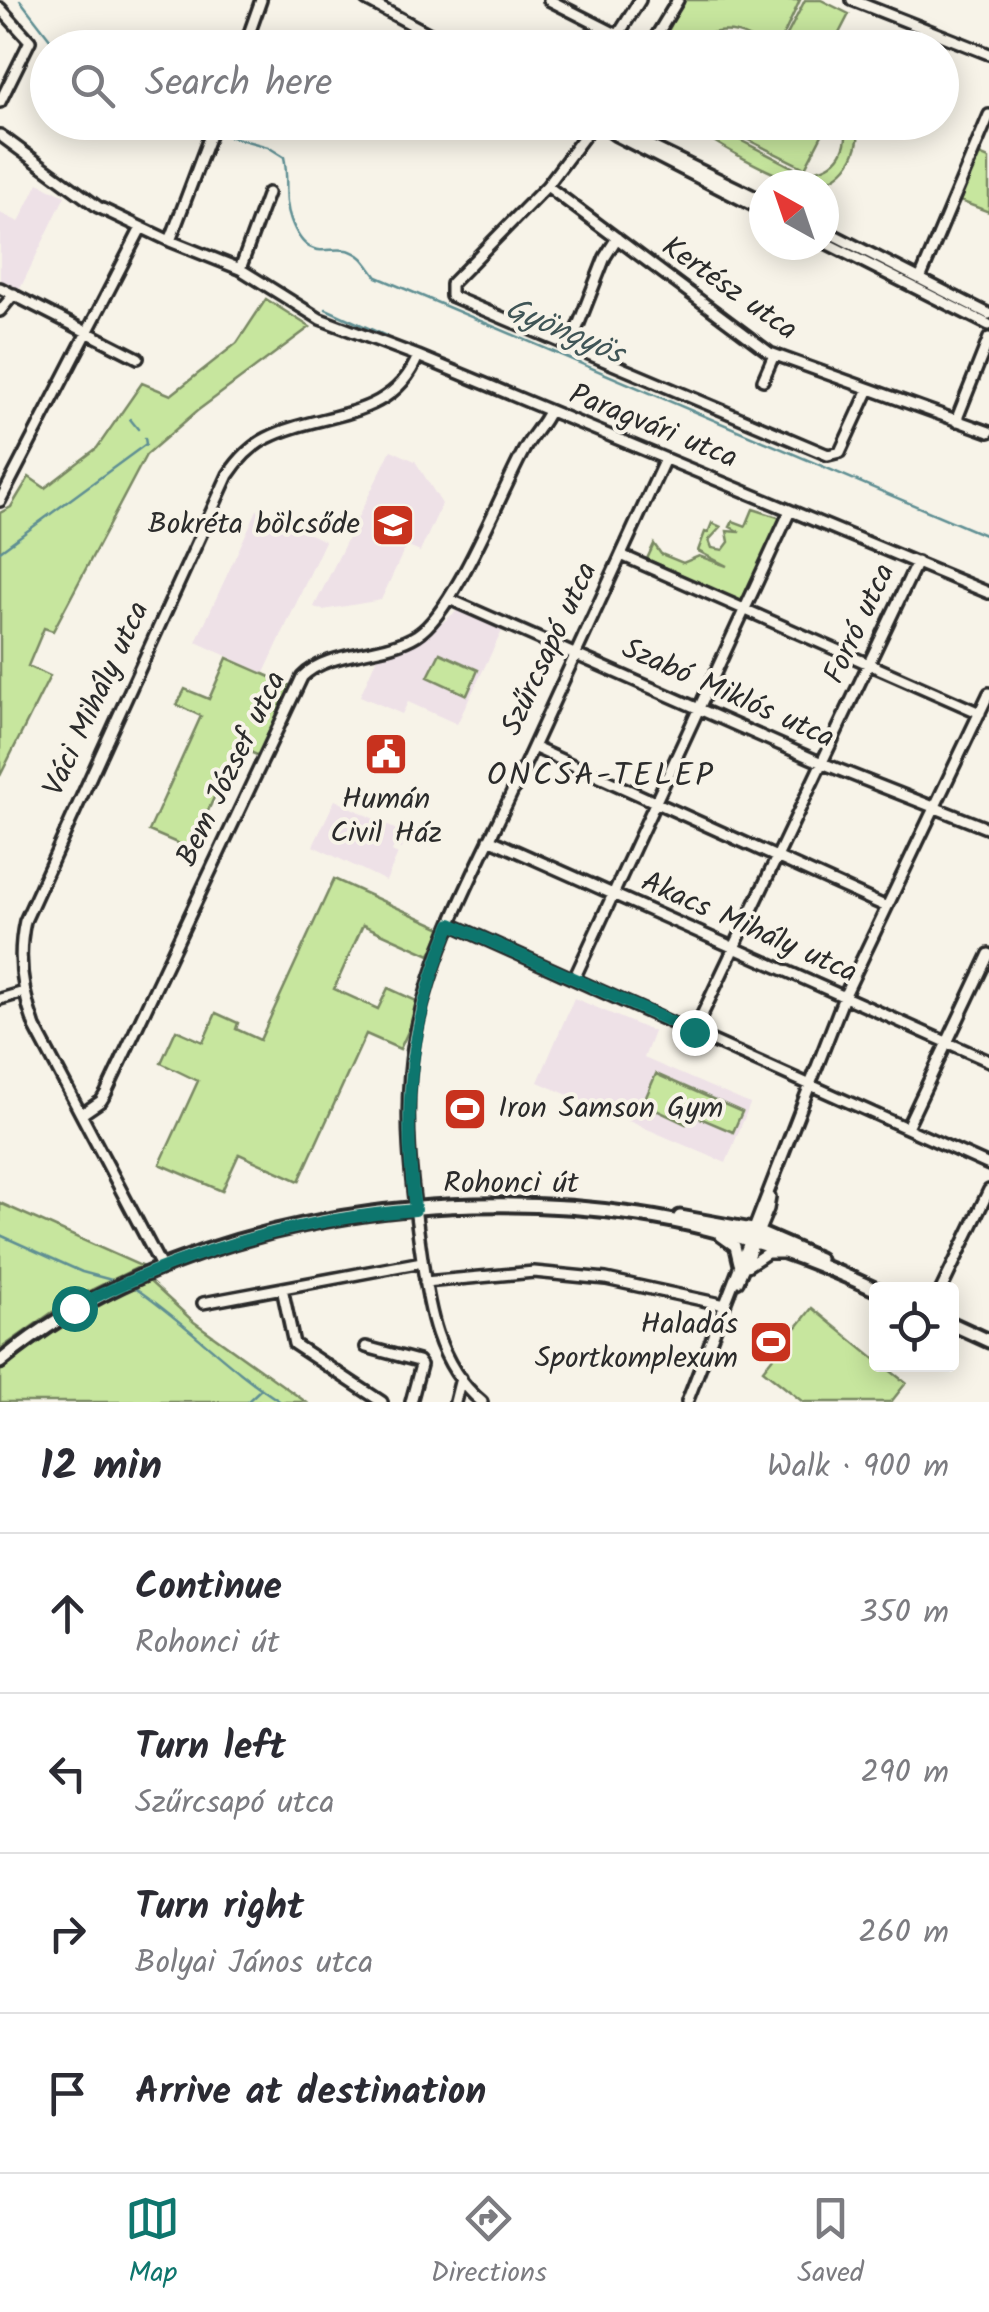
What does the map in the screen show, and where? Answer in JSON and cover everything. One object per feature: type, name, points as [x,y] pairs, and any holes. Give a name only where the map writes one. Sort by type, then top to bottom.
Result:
[{"type":"main road","name":"Rohonci út","points":[[0,1362],[46,1326],[148,1273],[275,1232],[415,1210],[521,1206],[729,1224],[790,1254],[858,1280]]},
{"type":"main road","name":"Rohonci út","points":[[636,1214],[779,1240],[869,1286]]},
{"type":"main road","points":[[959,1327],[989,1341]]},
{"type":"street","points":[[250,30],[261,0]]},
{"type":"street","points":[[366,0],[423,30]]},
{"type":"street","points":[[388,11],[394,0]]},
{"type":"street","points":[[550,0],[610,30]]},
{"type":"street","points":[[621,30],[640,0]]},
{"type":"street","points":[[660,30],[678,0]]},
{"type":"street","points":[[852,0],[928,30]]},
{"type":"street","points":[[0,8],[30,41],[0,102]]},
{"type":"street","points":[[959,42],[989,54]]},
{"type":"street","points":[[920,279],[989,116]]},
{"type":"street","name":"Paragvári utca","points":[[0,135],[98,207],[170,242],[240,269],[320,319],[418,356],[989,594]]},
{"type":"street","points":[[170,242],[208,140]]},
{"type":"street","points":[[584,140],[547,186],[452,284],[449,292],[454,298],[828,455],[840,452],[869,389]]},
{"type":"street","points":[[622,140],[749,204]]},
{"type":"street","points":[[636,140],[749,194]]},
{"type":"street","points":[[974,152],[989,157]]},
{"type":"street","name":"Kertész utca","points":[[547,186],[774,355],[989,432]]},
{"type":"street","points":[[240,269],[268,193]]},
{"type":"street","points":[[0,501],[141,228]]},
{"type":"street","points":[[570,346],[604,257],[617,238]]},
{"type":"street","points":[[839,238],[989,314]]},
{"type":"street","points":[[839,249],[989,324]]},
{"type":"street","points":[[0,288],[138,358]]},
{"type":"street","points":[[0,311],[14,294]]},
{"type":"street","points":[[956,421],[989,338]]},
{"type":"street","points":[[763,380],[774,355]]},
{"type":"street","name":"Váci Mihály utca","points":[[162,1268],[35,1027],[24,992],[21,950],[30,905],[228,475],[243,456],[268,438],[346,415],[386,398],[406,380],[418,356]]},
{"type":"street","name":"Bem József utca","points":[[82,1114],[106,1093],[302,677],[321,664],[413,638],[429,625],[450,599],[524,448],[549,411]]},
{"type":"street","name":"Szűrcsapó utca","points":[[481,1401],[461,1378],[439,1340],[425,1282],[407,1130],[412,1055],[426,991],[451,924],[665,460]]},
{"type":"street","points":[[574,979],[790,510]]},
{"type":"street","points":[[621,556],[980,713]]},
{"type":"street","name":"Forró utca","points":[[694,1032],[916,562]]},
{"type":"street","name":"Szabó Miklós utca","points":[[450,599],[822,763],[989,829]]},
{"type":"street","points":[[688,1402],[844,997],[989,692]]},
{"type":"street","points":[[533,747],[888,906]]},
{"type":"street","name":"Akacs Mihály utca","points":[[489,840],[989,1061]]},
{"type":"street","points":[[451,924],[989,1165]]},
{"type":"street","points":[[908,1126],[989,954]]},
{"type":"street","points":[[0,999],[24,992]]},
{"type":"street","points":[[945,1282],[989,1190]]},
{"type":"street","points":[[729,1224],[744,1221],[764,1208]]},
{"type":"street","points":[[764,1208],[779,1240]]},
{"type":"street","points":[[690,1226],[730,1241],[738,1251],[740,1269]]},
{"type":"street","points":[[740,1269],[757,1257],[790,1254]]},
{"type":"street","points":[[204,1302],[422,1262]]},
{"type":"street","points":[[425,1282],[534,1272],[606,1280],[725,1305]]},
{"type":"street","points":[[282,1288],[292,1337],[299,1350],[382,1402]]},
{"type":"street","points":[[366,1348],[418,1361],[411,1402]]},
{"type":"street","points":[[456,1402],[461,1378]]},
{"type":"shaded area","points":[[38,183],[65,196],[20,289],[0,280],[0,213],[19,222]]},
{"type":"shaded area","name":"Bokréta bölcsőde","points":[[391,450],[415,461],[442,504],[420,552],[406,546],[381,600],[323,610],[314,607]]},
{"type":"shaded area","points":[[257,510],[325,541],[264,673],[196,642]]},
{"type":"shaded area","points":[[459,609],[503,629],[457,724],[408,702],[402,714],[360,696],[378,655],[404,648],[427,635]]},
{"type":"shaded area","points":[[335,800],[407,835],[401,849],[394,846],[392,851],[398,854],[386,881],[313,846]]},
{"type":"shaded area","points":[[574,998],[654,1032],[644,1058],[750,1104],[726,1163],[538,1082]]},
{"type":"green space","points":[[683,0],[800,0],[786,30],[669,30]]},
{"type":"green space","points":[[805,0],[821,0],[849,14],[841,30],[790,30]]},
{"type":"green space","points":[[712,140],[740,140],[802,170],[767,170]]},
{"type":"green space","points":[[748,140],[819,140],[805,168]]},
{"type":"green space","points":[[845,140],[858,140],[857,147],[839,174],[839,170],[818,170],[835,161]]},
{"type":"green space","points":[[977,154],[989,159],[989,212],[960,201]]},
{"type":"green space","points":[[266,299],[310,327],[197,411],[146,455],[53,631],[44,628],[28,666],[50,676],[0,776],[0,513],[11,507],[29,477],[45,488],[97,448],[142,383],[171,395],[237,343]]},
{"type":"green space","points":[[753,509],[781,518],[742,603],[647,559],[654,544],[661,554],[683,563],[699,556],[727,566],[698,551],[705,532],[712,523],[721,527],[709,540],[712,548],[723,550],[729,542],[727,531],[740,532],[730,527],[733,521],[746,526]]},
{"type":"green space","points":[[440,653],[478,670],[467,695],[428,677]]},
{"type":"green space","points":[[227,658],[291,686],[259,756],[237,746],[191,849],[149,831],[201,716],[177,705],[185,689],[209,699]]},
{"type":"green space","points":[[334,879],[442,928],[430,955],[363,925],[334,989],[378,1009],[388,988],[421,1003],[400,1049],[366,1034],[299,1181],[239,1154],[222,1191],[160,1164],[198,1081],[161,1063],[176,1030],[203,1042],[216,1013],[238,1023],[236,1029],[260,1040]]},
{"type":"green space","points":[[656,1074],[742,1112],[733,1132],[691,1114],[686,1124],[643,1104]]},
{"type":"green space","points":[[0,1203],[141,1266],[68,1301],[0,1349]]},
{"type":"green space","points":[[146,1278],[194,1322],[306,1402],[0,1402],[0,1367],[101,1299]]},
{"type":"green space","points":[[812,1308],[869,1354],[869,1372],[892,1372],[906,1383],[891,1402],[803,1402],[763,1370]]},
{"type":"waterway","name":"Gyöngyös","points":[[20,0],[43,30]]},
{"type":"waterway","name":"Gyöngyös","points":[[243,140],[268,147],[284,157],[291,220],[307,245],[352,252],[377,277],[989,537]]},
{"type":"waterway","points":[[326,309],[386,336]]},
{"type":"waterway","points":[[130,419],[138,429]]},
{"type":"waterway","points":[[0,551],[146,444],[145,438]]},
{"type":"waterway","points":[[0,1235],[82,1272],[119,1282]]},
{"type":"waterway","points":[[132,1286],[281,1402]]},
{"type":"waterway","points":[[247,1402],[260,1390]]},
{"type":"place","name":"Bokréta bölcsőde","points":[[393,525]]},
{"type":"place","name":"Humán Civil Ház","points":[[386,754]]},
{"type":"place","name":"Iron Samson Gym","points":[[465,1109]]},
{"type":"place","name":"Haladás Sportkomplexum","points":[[771,1342]]},
{"type":"district","name":"ONCSA-TELEP","points":[[601,776]]},
{"type":"route","points":[[74,1308],[148,1273],[239,1242],[314,1224],[415,1210],[407,1130],[412,1055],[426,991],[451,924],[694,1032]]}]
